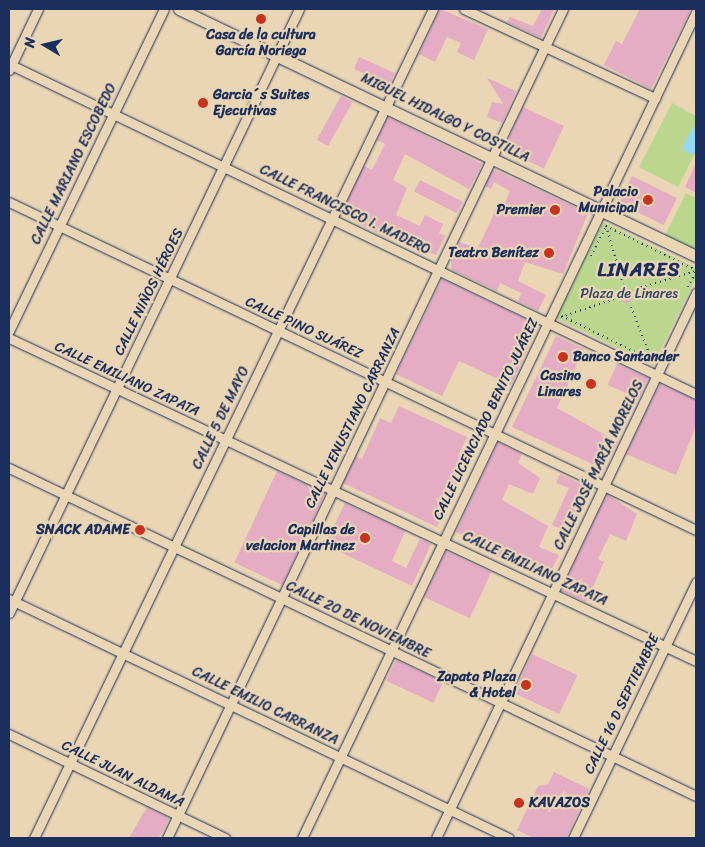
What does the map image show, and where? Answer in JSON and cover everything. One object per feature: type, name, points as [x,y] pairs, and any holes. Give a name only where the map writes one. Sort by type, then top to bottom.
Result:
[{"type":"main road","name":"MIGUEL HIDALGO Y COSTILLA","points":[[179,9],[386,106],[696,256]]},
{"type":"street","points":[[10,67],[38,9]]},
{"type":"street","name":"CALLE MARIANO ESCOBEDO","points":[[9,331],[164,9]]},
{"type":"street","name":"CALLE NIÑOS HÉROES","points":[[9,613],[12,600],[118,390],[299,9]]},
{"type":"street","name":"CALLE 5 DE MAYO","points":[[34,838],[434,9]]},
{"type":"street","points":[[464,9],[655,98]]},
{"type":"street","name":"CALLE VENUSTIANO CARRANZA","points":[[167,838],[563,9]]},
{"type":"street","name":"CALLE LICENCIADO BENITO JUÁREZ","points":[[302,838],[696,12]]},
{"type":"street","name":"CALLE FRANCISCO I. MADERO","points":[[10,67],[113,114],[696,394]]},
{"type":"street","name":"CALLE PINO SUÁREZ","points":[[9,202],[696,530]]},
{"type":"street","name":"CALLE JOSÉ MARÍA MORELOS","points":[[436,838],[696,293]]},
{"type":"street","name":"CALLE EMILIANO ZAPATA","points":[[9,338],[225,441],[334,488],[696,661]]},
{"type":"street","name":"CALLE 20 DE NOVIEMBRE","points":[[9,468],[696,796]]},
{"type":"street","name":"CALLE 16 D SEPTIEMBRE","points":[[573,838],[696,582]]},
{"type":"street","name":"CALLE EMILIO CARRANZA","points":[[12,600],[510,838]]},
{"type":"street","name":"CALLE JUAN ALDAMA","points":[[9,734],[225,838]]},
{"type":"path","points":[[590,259],[606,226]]},
{"type":"path","points":[[606,226],[696,270]]},
{"type":"path","points":[[606,226],[623,284]]},
{"type":"path","points":[[636,289],[696,270]]},
{"type":"path","points":[[684,295],[696,270]]},
{"type":"path","points":[[561,317],[614,299]]},
{"type":"path","points":[[631,307],[652,361]]},
{"type":"path","points":[[561,317],[565,309]]},
{"type":"path","points":[[561,317],[652,361]]},
{"type":"path","points":[[652,361],[656,353]]},
{"type":"green space","points":[[672,103],[696,116],[696,151],[678,187],[639,167]]},
{"type":"green space","points":[[686,193],[696,198],[696,250],[665,235]]},
{"type":"green space","name":"Plaza de Linares","points":[[603,222],[696,268],[696,278],[653,365],[556,318]]},
{"type":"water","points":[[694,125],[696,150],[693,155],[682,149]]},
{"type":"building","points":[[440,9],[488,29],[474,60],[457,52],[461,43],[447,37],[435,62],[419,54]]},
{"type":"building","points":[[542,9],[554,9],[541,38],[507,22],[510,17],[533,26]]},
{"type":"building","points":[[640,9],[691,9],[651,89],[604,65],[616,41],[622,44]]},
{"type":"building","points":[[359,57],[395,73],[385,94],[368,85],[372,77],[354,69]]},
{"type":"building","points":[[487,78],[516,91],[502,123],[487,117],[492,102],[503,104]]},
{"type":"building","points":[[341,96],[352,102],[328,146],[317,140]]},
{"type":"building","points":[[523,107],[564,126],[544,169],[503,150]]},
{"type":"building","points":[[388,117],[482,164],[469,189],[405,154],[393,180],[407,188],[396,215],[420,226],[425,215],[443,224],[439,233],[445,236],[436,255],[389,234],[387,238],[341,214],[364,166],[372,170],[385,144],[377,140]]},
{"type":"building","points":[[696,163],[696,193],[685,187]]},
{"type":"building","points":[[493,169],[588,213],[563,274],[525,262],[518,281],[546,295],[538,311],[518,301],[521,293],[500,283],[497,291],[452,270],[451,260],[459,242],[478,248],[499,203],[504,205],[510,191],[494,182],[491,189],[485,186]]},
{"type":"building","name":"Palacio Municipal","points":[[632,176],[677,198],[664,225],[619,203]]},
{"type":"building","points":[[420,180],[463,202],[457,213],[414,192]]},
{"type":"building","points":[[442,279],[538,325],[511,385],[459,361],[442,396],[396,374]]},
{"type":"building","points":[[626,289],[631,291],[633,296],[631,301],[626,303],[621,301],[619,296],[621,291]]},
{"type":"building","points":[[556,336],[584,349],[557,408],[618,442],[601,468],[512,427]]},
{"type":"building","points":[[617,364],[648,378],[639,399],[608,385]]},
{"type":"building","points":[[660,384],[696,400],[696,426],[676,475],[626,454]]},
{"type":"building","points":[[399,406],[467,437],[458,456],[468,460],[437,527],[343,483],[356,456],[362,459],[380,418],[391,423]]},
{"type":"building","points":[[498,442],[522,454],[518,463],[540,478],[533,494],[509,484],[502,500],[548,526],[539,547],[559,555],[546,580],[475,546],[477,541],[456,532]]},
{"type":"building","points":[[277,471],[325,493],[282,585],[234,563]]},
{"type":"building","points":[[560,474],[592,489],[571,533],[552,525],[569,488],[556,483]]},
{"type":"building","points":[[607,494],[637,514],[626,541],[610,534],[598,559],[604,562],[586,602],[561,591]]},
{"type":"building","name":"Capillas de velacion Martinez","points":[[345,503],[405,531],[392,561],[406,568],[420,539],[431,544],[412,586],[325,545]]},
{"type":"building","points":[[446,551],[491,572],[470,618],[424,597]]},
{"type":"building","points":[[532,654],[577,675],[559,714],[514,693]]},
{"type":"building","points":[[396,660],[443,682],[433,703],[386,681]]},
{"type":"building","points":[[554,772],[589,789],[566,838],[534,838],[517,830],[538,786],[548,784]]},
{"type":"building","points":[[147,807],[169,818],[163,831],[158,838],[129,838]]},
{"type":"place","name":"Casa de la cultura García Noriega","points":[[261,19]]},
{"type":"place","name":"Garcia´s Suites Ejecutivas","points":[[203,103]]},
{"type":"place","name":"Palacio Municipal","points":[[648,200]]},
{"type":"place","name":"Premier","points":[[555,210]]},
{"type":"place","name":"Teatro Benítez","points":[[549,253]]},
{"type":"place","name":"Banco Santander","points":[[563,357]]},
{"type":"place","name":"Casino Linares","points":[[591,384]]},
{"type":"place","name":"SNACK ADAME","points":[[140,530]]},
{"type":"place","name":"Capillas de velacion Martinez","points":[[365,538]]},
{"type":"place","name":"Zapata Plaza & Hotel","points":[[526,685]]},
{"type":"place","name":"KAVAZOS","points":[[519,803]]},
{"type":"district","name":"LINARES","points":[[639,270]]}]
